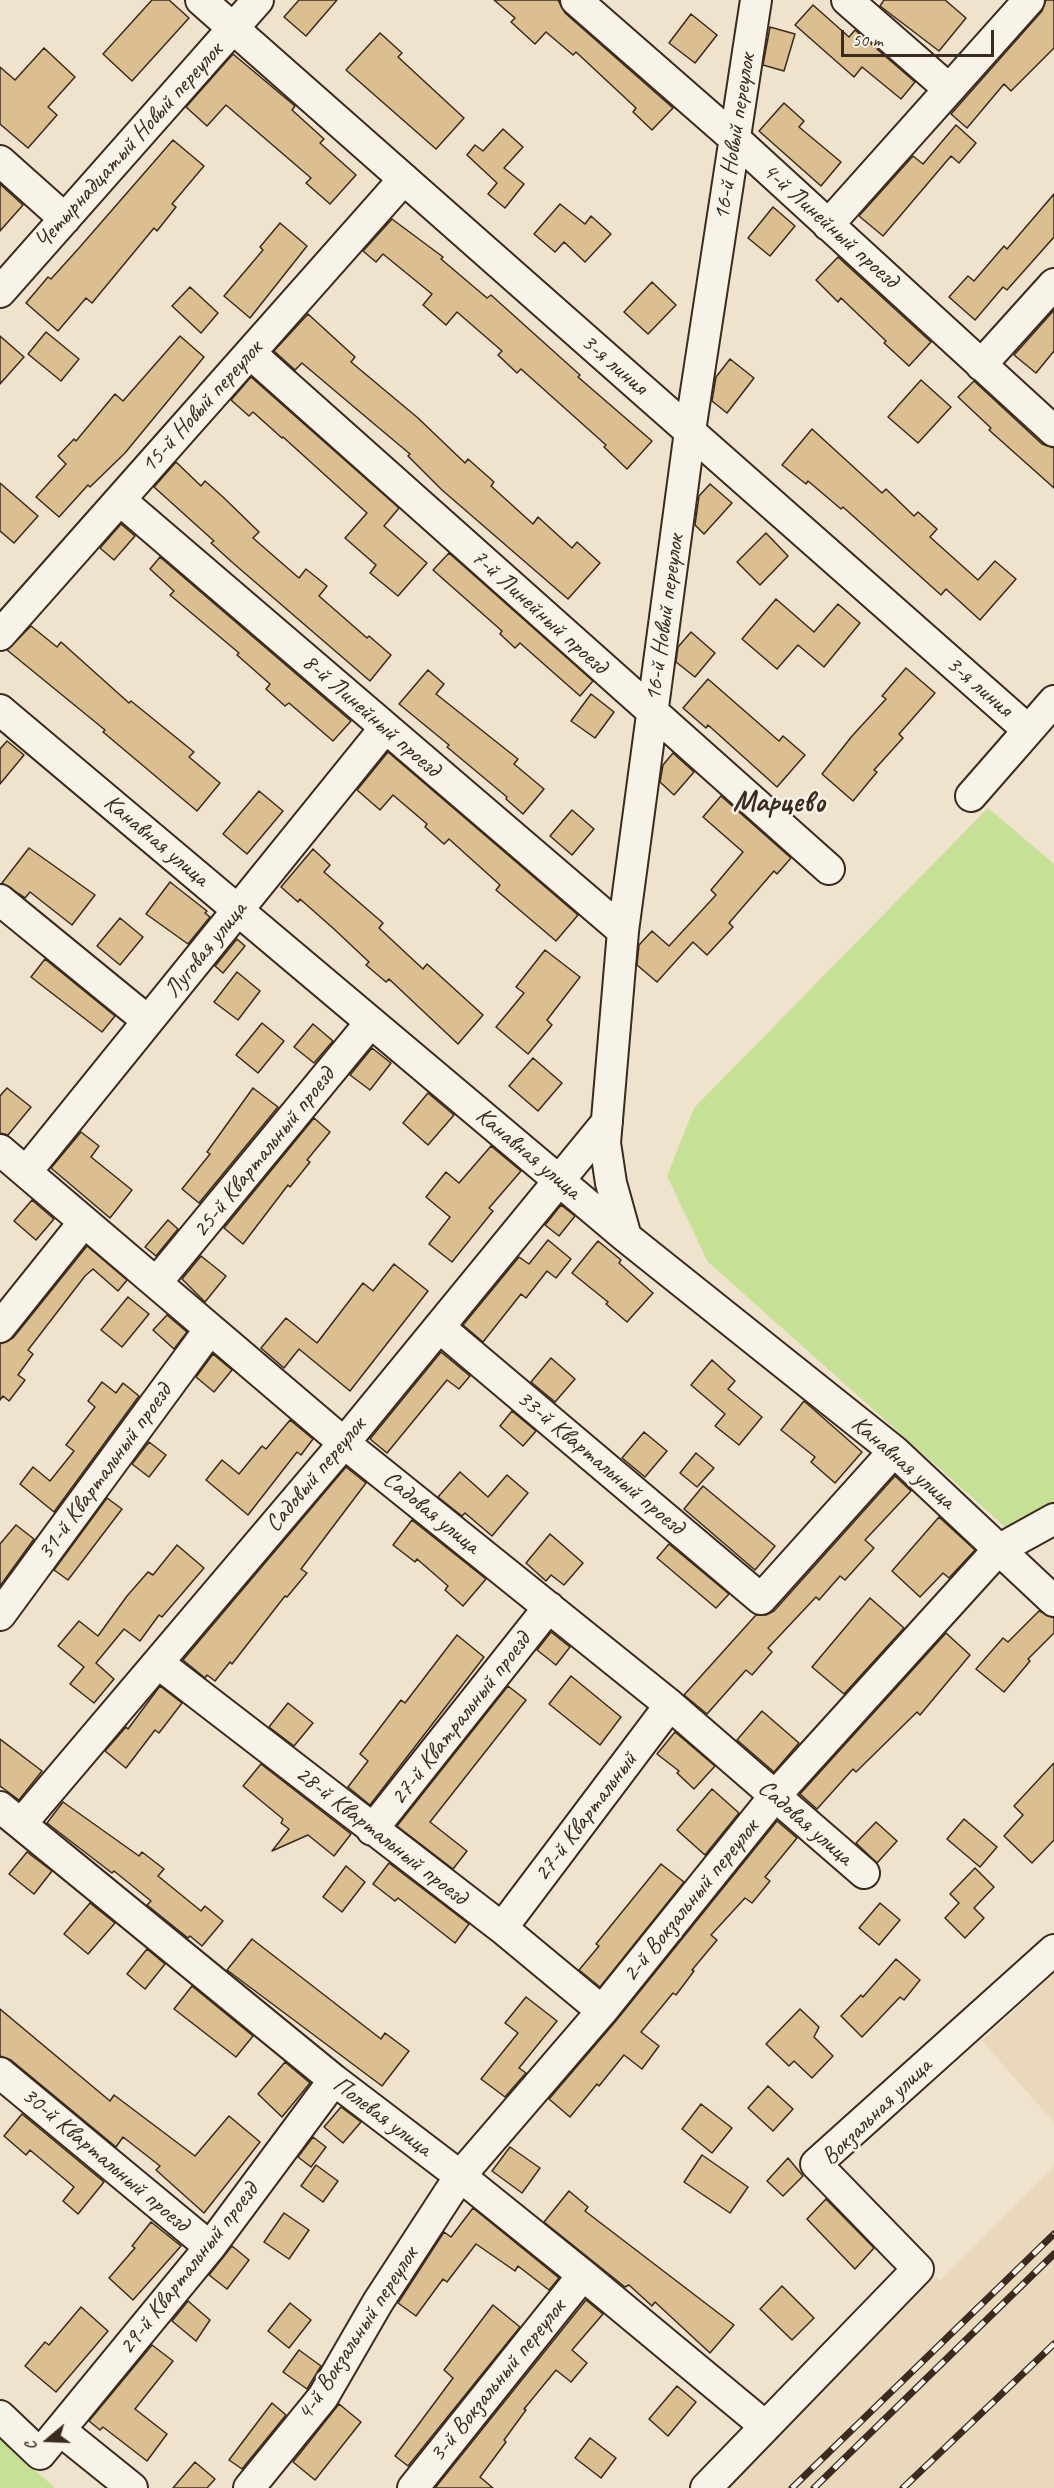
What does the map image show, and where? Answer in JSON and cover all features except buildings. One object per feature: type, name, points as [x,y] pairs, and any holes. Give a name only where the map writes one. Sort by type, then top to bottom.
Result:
[{"type":"street","name":"3-я линия","points":[[201,0],[1028,730]]},
{"type":"street","name":"Четырнадцатый Новый переулок","points":[[0,292],[258,0]]},
{"type":"street","name":"4-й Линейный проезд","points":[[576,0],[735,140],[1054,431]]},
{"type":"street","name":"16-й Новый переулок","points":[[626,1237],[611,1183],[605,1143],[623,931],[690,431],[756,0]]},
{"type":"street","points":[[847,0],[949,89]]},
{"type":"street","points":[[828,225],[1029,0]]},
{"type":"street","points":[[0,161],[65,219]]},
{"type":"street","name":"15-й Новый переулок","points":[[0,635],[404,179]]},
{"type":"street","points":[[981,365],[1054,284]]},
{"type":"street","name":"7-й Линейный проезд","points":[[250,353],[829,870]]},
{"type":"street","name":"8-й Линейный проезд","points":[[120,500],[623,931]]},
{"type":"street","points":[[971,796],[1054,701]]},
{"type":"street","name":"Канавная улица","points":[[0,710],[626,1237],[894,1451],[1054,1601]]},
{"type":"street","name":"Луговая улица","points":[[26,1172],[386,728]]},
{"type":"street","points":[[0,900],[148,1021]]},
{"type":"street","name":"25-й Квартальный проезд","points":[[156,1283],[371,1022]]},
{"type":"street","name":"Садовый переулок","points":[[11,1816],[158,1663],[344,1443],[607,1122]]},
{"type":"street","name":"Садовая улица","points":[[0,1150],[344,1443],[670,1705],[864,1873]]},
{"type":"street","points":[[0,1327],[84,1222]]},
{"type":"street","name":"33-й Квартальный проезд","points":[[439,1326],[761,1599],[894,1451]]},
{"type":"street","name":"31-й Квартальный проезд","points":[[0,1615],[210,1329]]},
{"type":"street","name":"2-й Вокзальный переулок","points":[[460,2176],[602,2011],[774,1797],[999,1550],[1054,1519]]},
{"type":"street","name":"27-й Кватральный проезд","points":[[372,1830],[549,1607]]},
{"type":"street","name":"28-й Квартальный проезд","points":[[158,1663],[502,1928],[602,2011]]},
{"type":"street","name":"27-й Квартальный","points":[[502,1928],[670,1705]]},
{"type":"street","name":"Полевая улица","points":[[11,1816],[334,2080],[460,2176],[583,2275],[765,2426]]},
{"type":"street","name":"Вокзальная улица","points":[[706,2488],[918,2269],[816,2164],[1054,1950]]},
{"type":"street","name":"30-й Квартальный проезд","points":[[0,2073],[210,2247]]},
{"type":"street","name":"29-й Квартальный проезд","points":[[0,2416],[40,2454],[210,2247],[334,2080]]},
{"type":"street","name":"4-й Вокзальный переулок","points":[[249,2488],[323,2397],[378,2302],[460,2176]]},
{"type":"street","name":"3-й Вокзальный переулок","points":[[413,2488],[583,2275]]},
{"type":"street","points":[[60,2430],[132,2488]]},
{"type":"shaded area","points":[[1054,1972],[1054,2122],[982,2041]]},
{"type":"shaded area","points":[[1054,2166],[1054,2488],[702,2488],[922,2266],[940,2281]]},
{"type":"green space","points":[[988,808],[1054,864],[1054,1518],[1022,1542],[708,1262],[667,1176],[694,1108]]},
{"type":"green space","points":[[0,2439],[55,2488],[0,2488]]},
{"type":"railway","points":[[792,2488],[1054,2234]]},
{"type":"railway","points":[[814,2488],[1054,2254]]},
{"type":"railway","points":[[903,2488],[1054,2344]]},
{"type":"district","name":"Марцево","points":[[779,803]]}]
